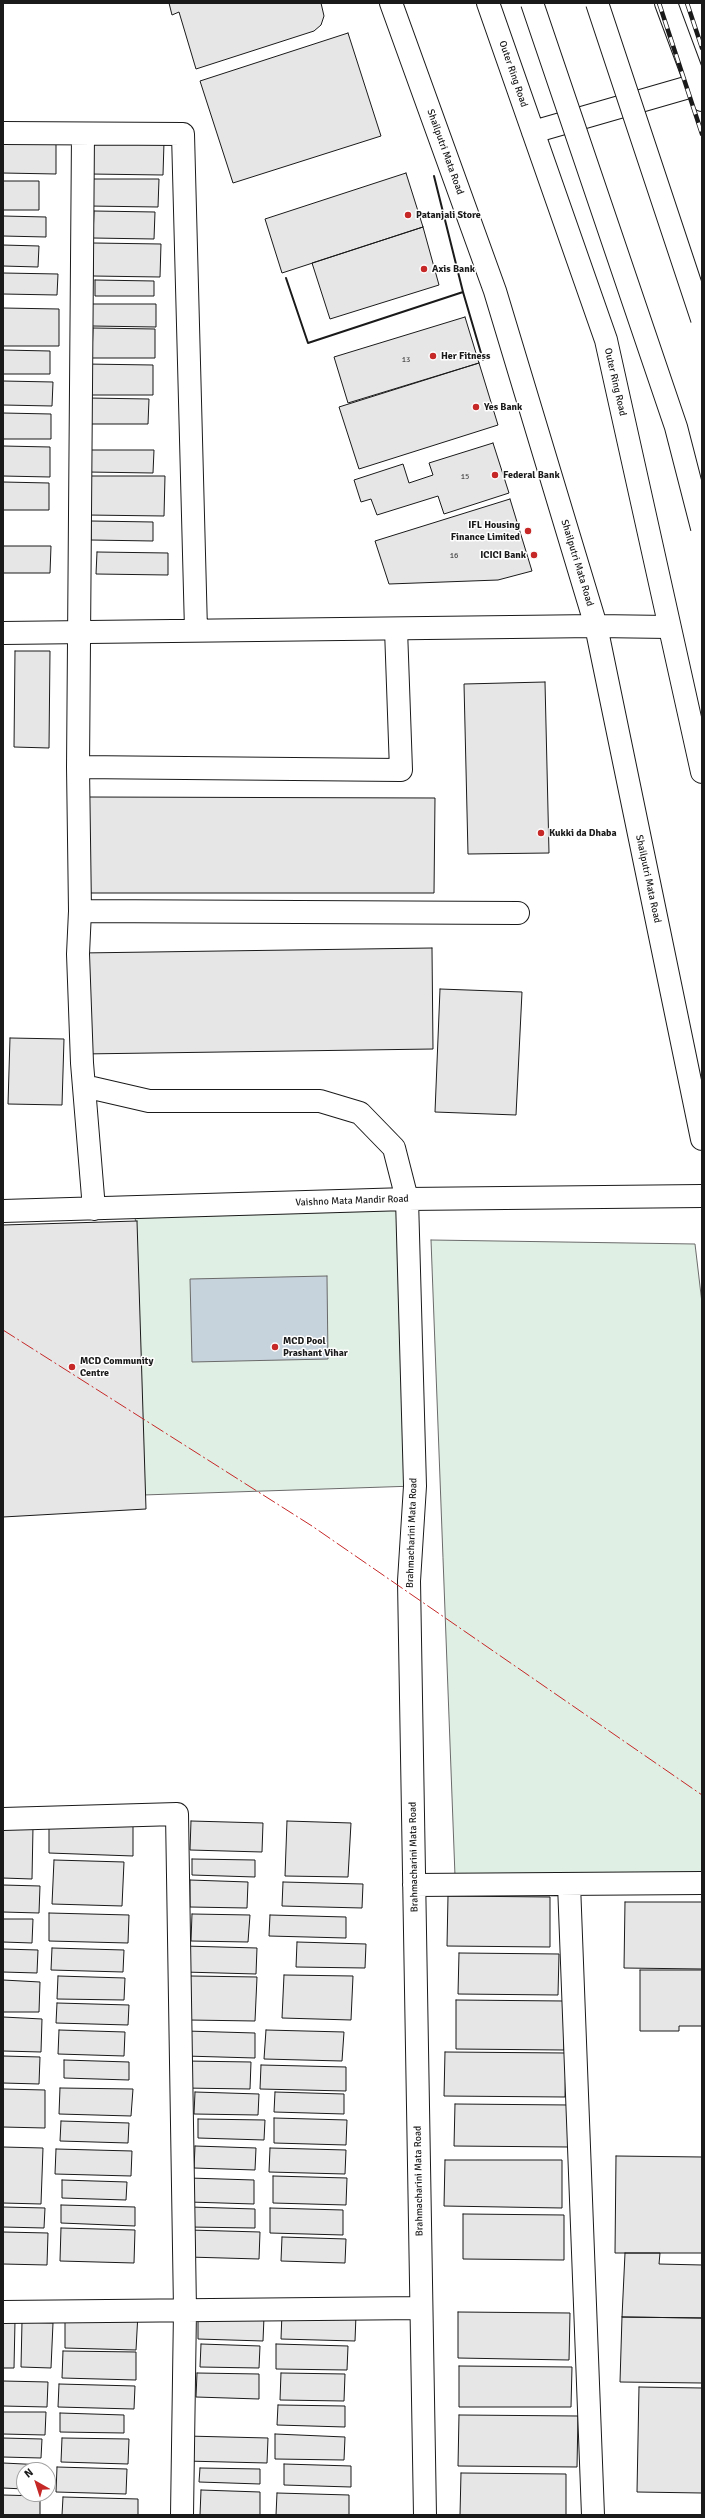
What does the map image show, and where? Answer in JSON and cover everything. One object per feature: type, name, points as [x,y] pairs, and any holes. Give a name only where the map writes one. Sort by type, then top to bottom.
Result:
[{"type":"main road","name":"Shailputri Mata Road","points":[[391,3],[495,291],[596,626],[702,1139]]},
{"type":"main road","name":"Outer Ring Road","points":[[488,3],[606,340],[702,772]]},
{"type":"main road","points":[[532,3],[676,428],[702,528]]},
{"type":"main road","points":[[597,3],[702,319]]},
{"type":"main road","points":[[533,132],[699,93],[666,3]]},
{"type":"main road","points":[[3,133],[183,134],[196,630]]},
{"type":"main road","points":[[83,134],[78,767],[80,911],[78,954],[84,1086],[94,1209]]},
{"type":"main road","points":[[3,633],[596,626],[670,627]]},
{"type":"main road","points":[[78,767],[401,770],[396,629]]},
{"type":"main road","points":[[80,911],[518,913]]},
{"type":"main road","name":"Brahmacharini Mata Road","points":[[84,1086],[149,1101],[320,1101],[360,1113],[394,1148],[407,1199],[415,1486],[409,1581],[425,2515]]},
{"type":"main road","name":"Vaishno Mata Mandir Road","points":[[3,1211],[407,1199],[702,1196]]},
{"type":"main road","points":[[3,1819],[177,1814],[184,2310],[182,2515]]},
{"type":"main road","points":[[414,1885],[702,1883]]},
{"type":"main road","points":[[569,1884],[593,2515]]},
{"type":"main road","points":[[3,2312],[421,2308]]},
{"type":"green space","name":"MCD Pool Prashant Vihar","points":[[407,1199],[415,1486],[143,1495],[135,1208]]},
{"type":"green space","points":[[431,1240],[695,1244],[702,1303],[702,1874],[455,1876]]},
{"type":"shaded area","points":[[327,1276],[328,1359],[192,1362],[190,1279]]},
{"type":"building","points":[[169,3],[321,3],[324,16],[321,25],[314,31],[196,69],[179,12],[172,15]]},
{"type":"building","points":[[348,33],[381,136],[233,183],[200,81]]},
{"type":"building","points":[[90,141],[164,142],[163,175],[90,174]]},
{"type":"building","points":[[3,144],[56,144],[56,174],[3,173]]},
{"type":"building","points":[[406,173],[423,227],[282,273],[265,219]]},
{"type":"building","points":[[90,179],[159,179],[158,207],[89,206]]},
{"type":"building","points":[[3,181],[39,181],[39,210],[3,210]]},
{"type":"building","points":[[94,211],[155,212],[154,239],[93,238]]},
{"type":"building","points":[[3,216],[46,217],[46,237],[3,236]]},
{"type":"building","points":[[423,227],[439,285],[330,319],[312,263]]},
{"type":"building","points":[[93,243],[161,244],[160,277],[93,276]]},
{"type":"building","points":[[3,245],[39,246],[38,267],[3,266]]},
{"type":"building","points":[[3,273],[58,274],[57,295],[3,294]]},
{"type":"building","points":[[95,280],[154,281],[154,296],[95,296]]},
{"type":"building","points":[[92,304],[156,304],[156,327],[92,326]]},
{"type":"building","points":[[3,308],[59,309],[59,346],[3,346]]},
{"type":"building","points":[[465,317],[479,363],[348,403],[334,357]]},
{"type":"building","points":[[93,328],[155,329],[155,358],[92,358]]},
{"type":"building","points":[[3,350],[50,351],[50,374],[3,374]]},
{"type":"building","points":[[479,363],[498,425],[359,469],[339,407]]},
{"type":"building","points":[[85,364],[153,365],[153,395],[85,395]]},
{"type":"building","points":[[3,381],[53,382],[52,406],[3,405]]},
{"type":"building","points":[[88,398],[149,399],[148,424],[88,424]]},
{"type":"building","points":[[3,413],[51,414],[51,439],[3,439]]},
{"type":"building","points":[[493,443],[509,493],[444,514],[438,496],[377,515],[371,499],[361,502],[354,480],[403,464],[409,483],[433,475],[429,463]]},
{"type":"building","points":[[3,446],[50,447],[50,477],[3,476]]},
{"type":"building","points":[[88,450],[154,450],[153,473],[88,472]]},
{"type":"building","points":[[88,476],[165,476],[164,516],[87,515]]},
{"type":"building","points":[[3,482],[49,483],[49,510],[3,510]]},
{"type":"building","points":[[510,499],[532,571],[498,580],[389,584],[375,541]]},
{"type":"building","points":[[91,521],[153,522],[153,541],[91,540]]},
{"type":"building","points":[[3,546],[51,546],[50,573],[3,573]]},
{"type":"building","points":[[97,552],[168,553],[168,575],[96,574]]},
{"type":"building","points":[[15,651],[50,651],[49,748],[14,747]]},
{"type":"building","points":[[545,682],[549,853],[468,854],[464,684]]},
{"type":"building","points":[[84,797],[435,798],[434,893],[83,893]]},
{"type":"building","points":[[432,948],[433,1049],[82,1054],[81,953]]},
{"type":"building","points":[[440,989],[522,992],[516,1115],[435,1112]]},
{"type":"building","points":[[10,1038],[64,1039],[62,1105],[8,1104]]},
{"type":"building","name":"MCD Community Centre","points":[[137,1221],[146,1509],[3,1517],[3,1225]]},
{"type":"building","points":[[191,1821],[263,1823],[262,1852],[190,1850]]},
{"type":"building","points":[[287,1821],[351,1823],[348,1877],[285,1876]]},
{"type":"building","points":[[49,1822],[133,1825],[133,1856],[49,1853]]},
{"type":"building","points":[[3,1826],[33,1827],[32,1879],[3,1878]]},
{"type":"building","points":[[192,1859],[255,1860],[255,1877],[192,1875]]},
{"type":"building","points":[[54,1860],[124,1862],[122,1906],[52,1904]]},
{"type":"building","points":[[190,1880],[248,1882],[247,1908],[190,1907]]},
{"type":"building","points":[[283,1882],[363,1884],[362,1908],[282,1906]]},
{"type":"building","points":[[3,1885],[40,1886],[39,1913],[3,1912]]},
{"type":"building","points":[[448,1896],[550,1897],[550,1947],[447,1946]]},
{"type":"building","points":[[625,1902],[702,1902],[702,1969],[624,1968]]},
{"type":"building","points":[[49,1913],[129,1915],[128,1943],[49,1941]]},
{"type":"building","points":[[192,1914],[250,1915],[248,1942],[191,1941]]},
{"type":"building","points":[[270,1915],[346,1917],[346,1938],[269,1936]]},
{"type":"building","points":[[3,1919],[33,1919],[32,1943],[3,1942]]},
{"type":"building","points":[[297,1942],[366,1944],[365,1968],[296,1967]]},
{"type":"building","points":[[184,1946],[257,1948],[256,1974],[184,1972]]},
{"type":"building","points":[[52,1948],[124,1950],[123,1972],[51,1970]]},
{"type":"building","points":[[3,1949],[38,1950],[37,1973],[3,1972]]},
{"type":"building","points":[[459,1953],[559,1954],[558,1995],[458,1994]]},
{"type":"building","points":[[640,1970],[702,1970],[702,2026],[679,2026],[679,2031],[640,2031]]},
{"type":"building","points":[[284,1975],[353,1976],[351,2020],[282,2018]]},
{"type":"building","points":[[58,1976],[125,1978],[124,2000],[57,1999]]},
{"type":"building","points":[[190,1976],[257,1977],[255,2021],[189,2020]]},
{"type":"building","points":[[3,1980],[40,1982],[39,2012],[3,2012]]},
{"type":"building","points":[[456,2000],[564,2001],[564,2050],[456,2049]]},
{"type":"building","points":[[57,2003],[129,2005],[128,2025],[56,2023]]},
{"type":"building","points":[[3,2017],[42,2019],[41,2052],[3,2051]]},
{"type":"building","points":[[59,2030],[125,2032],[124,2056],[58,2054]]},
{"type":"building","points":[[266,2030],[344,2032],[342,2061],[264,2059]]},
{"type":"building","points":[[186,2031],[255,2033],[255,2058],[185,2056]]},
{"type":"building","points":[[445,2052],[566,2053],[565,2097],[444,2096]]},
{"type":"building","points":[[3,2056],[40,2057],[39,2084],[3,2083]]},
{"type":"building","points":[[64,2060],[129,2062],[129,2080],[64,2078]]},
{"type":"building","points":[[186,2061],[251,2062],[250,2089],[184,2088]]},
{"type":"building","points":[[261,2065],[346,2067],[346,2091],[260,2089]]},
{"type":"building","points":[[60,2088],[133,2089],[131,2116],[59,2114]]},
{"type":"building","points":[[3,2089],[45,2090],[45,2128],[3,2127]]},
{"type":"building","points":[[195,2092],[259,2094],[258,2115],[194,2114]]},
{"type":"building","points":[[275,2092],[344,2094],[344,2114],[274,2112]]},
{"type":"building","points":[[455,2104],[570,2105],[569,2147],[454,2146]]},
{"type":"building","points":[[274,2118],[347,2120],[346,2145],[274,2143]]},
{"type":"building","points":[[198,2119],[265,2120],[264,2140],[198,2138]]},
{"type":"building","points":[[61,2121],[129,2123],[128,2143],[60,2141]]},
{"type":"building","points":[[195,2146],[256,2148],[255,2170],[194,2168]]},
{"type":"building","points":[[3,2147],[43,2148],[41,2204],[3,2203]]},
{"type":"building","points":[[270,2148],[346,2150],[345,2174],[269,2172]]},
{"type":"building","points":[[56,2149],[132,2151],[131,2176],[55,2174]]},
{"type":"building","points":[[616,2156],[702,2157],[702,2253],[615,2253]]},
{"type":"building","points":[[445,2160],[562,2160],[562,2208],[444,2206]]},
{"type":"building","points":[[273,2176],[347,2178],[346,2205],[273,2203]]},
{"type":"building","points":[[189,2178],[254,2180],[254,2204],[189,2202]]},
{"type":"building","points":[[62,2180],[127,2182],[126,2200],[62,2198]]},
{"type":"building","points":[[61,2205],[135,2207],[135,2226],[61,2223]]},
{"type":"building","points":[[3,2207],[45,2208],[44,2228],[3,2227]]},
{"type":"building","points":[[190,2207],[255,2209],[255,2228],[190,2227]]},
{"type":"building","points":[[270,2208],[343,2210],[343,2235],[270,2233]]},
{"type":"building","points":[[463,2214],[564,2215],[564,2260],[463,2259]]},
{"type":"building","points":[[61,2228],[135,2230],[134,2263],[60,2261]]},
{"type":"building","points":[[189,2230],[260,2232],[259,2259],[188,2257]]},
{"type":"building","points":[[3,2232],[48,2233],[47,2265],[3,2264]]},
{"type":"building","points":[[282,2237],[346,2239],[345,2263],[281,2261]]},
{"type":"building","points":[[625,2253],[660,2253],[659,2264],[702,2265],[702,2318],[622,2317]]},
{"type":"building","points":[[65,2312],[138,2313],[136,2350],[65,2348]]},
{"type":"building","points":[[458,2312],[570,2313],[569,2360],[458,2358]]},
{"type":"building","points":[[282,2313],[356,2315],[355,2341],[281,2339]]},
{"type":"building","points":[[198,2316],[264,2317],[263,2341],[198,2339]]},
{"type":"building","points":[[622,2317],[702,2318],[702,2383],[620,2382]]},
{"type":"building","points":[[3,2320],[15,2321],[14,2368],[3,2368]]},
{"type":"building","points":[[22,2322],[53,2323],[51,2368],[21,2367]]},
{"type":"building","points":[[201,2344],[260,2346],[259,2368],[200,2367]]},
{"type":"building","points":[[276,2344],[348,2346],[347,2370],[276,2369]]},
{"type":"building","points":[[63,2351],[136,2352],[136,2380],[62,2378]]},
{"type":"building","points":[[459,2366],[572,2367],[571,2407],[459,2407]]},
{"type":"building","points":[[197,2373],[259,2374],[259,2399],[196,2397]]},
{"type":"building","points":[[281,2373],[345,2374],[344,2401],[280,2400]]},
{"type":"building","points":[[3,2381],[48,2382],[47,2407],[3,2406]]},
{"type":"building","points":[[59,2384],[135,2386],[134,2409],[58,2407]]},
{"type":"building","points":[[639,2387],[702,2388],[702,2493],[637,2492]]},
{"type":"building","points":[[278,2405],[345,2406],[345,2427],[277,2425]]},
{"type":"building","points":[[3,2412],[46,2412],[45,2435],[3,2434]]},
{"type":"building","points":[[60,2413],[124,2415],[124,2433],[60,2432]]},
{"type":"building","points":[[459,2415],[578,2416],[577,2467],[458,2466]]},
{"type":"building","points":[[275,2434],[345,2437],[344,2460],[275,2459]]},
{"type":"building","points":[[186,2436],[268,2438],[267,2463],[185,2461]]},
{"type":"building","points":[[3,2438],[42,2439],[41,2458],[3,2457]]},
{"type":"building","points":[[62,2438],[129,2439],[128,2464],[61,2462]]},
{"type":"building","points":[[3,2463],[16,2464],[16,2489],[3,2488]]},
{"type":"building","points":[[284,2464],[351,2466],[351,2487],[284,2485]]},
{"type":"building","points":[[57,2467],[127,2469],[126,2494],[56,2492]]},
{"type":"building","points":[[200,2468],[260,2469],[260,2484],[199,2482]]},
{"type":"building","points":[[461,2473],[566,2474],[566,2515],[460,2515]]},
{"type":"building","points":[[201,2490],[260,2492],[260,2515],[200,2515]]},
{"type":"building","points":[[277,2493],[349,2495],[349,2515],[276,2515]]},
{"type":"building","points":[[3,2495],[16,2495],[16,2502],[40,2502],[40,2515],[3,2515]]},
{"type":"building","points":[[63,2497],[138,2499],[138,2515],[62,2515]]},
{"type":"railway","points":[[659,3],[702,134]]},
{"type":"railway","points":[[687,3],[702,48]]},
{"type":"wall","points":[[286,278],[308,343],[463,292],[434,176]]},
{"type":"wall","points":[[463,292],[483,360]]},
{"type":"power","points":[[3,1330],[312,1526],[702,1795]]},
{"type":"place","name":"Patanjali Store","points":[[408,215]]},
{"type":"place","name":"Axis Bank","points":[[424,269]]},
{"type":"place","name":"Her Fitness","points":[[433,356]]},
{"type":"place","name":"Yes Bank","points":[[476,407]]},
{"type":"place","name":"Federal Bank","points":[[495,475]]},
{"type":"place","name":"IFL Housing Finance Limited","points":[[528,531]]},
{"type":"place","name":"ICICI Bank","points":[[534,555]]},
{"type":"place","name":"Kukki da Dhaba","points":[[541,833]]},
{"type":"place","name":"MCD Pool Prashant Vihar","points":[[275,1347]]},
{"type":"place","name":"MCD Community Centre","points":[[72,1367]]}]
